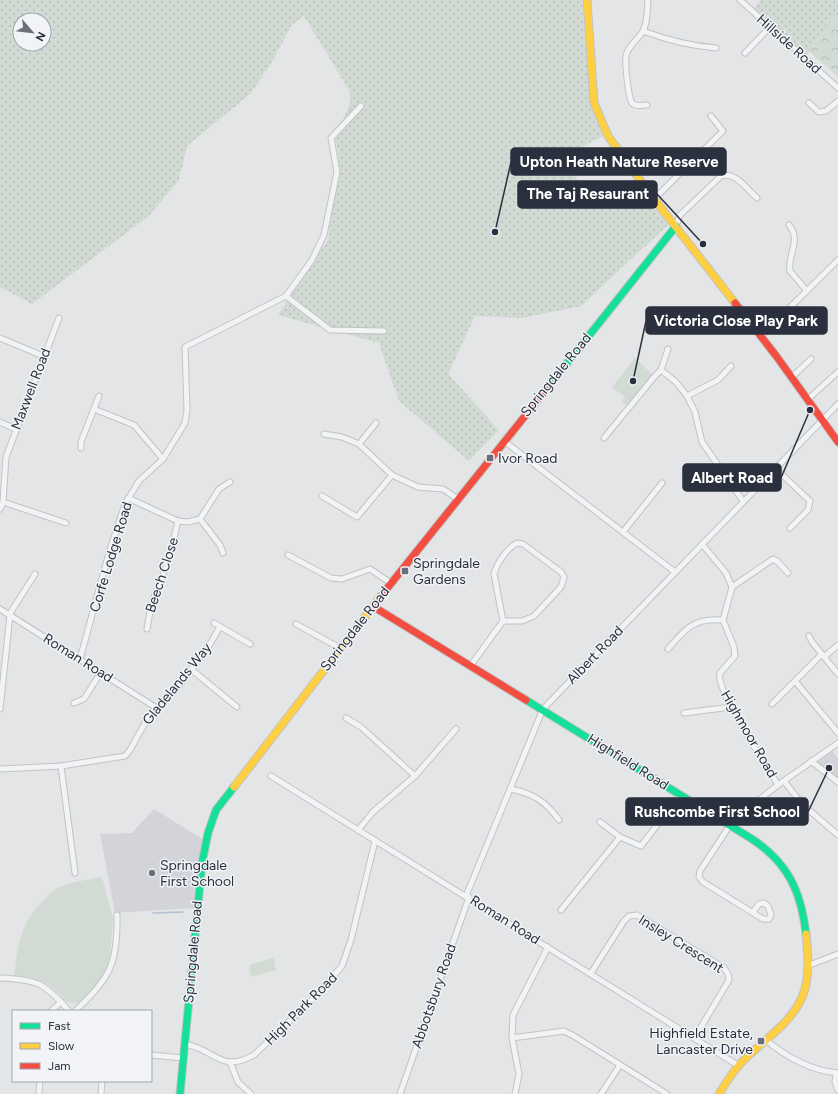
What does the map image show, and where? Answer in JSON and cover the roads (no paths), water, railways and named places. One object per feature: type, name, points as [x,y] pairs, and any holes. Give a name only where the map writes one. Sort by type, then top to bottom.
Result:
[{"type":"street","points":[[587,0],[594,103],[608,136],[654,199],[792,377],[838,442]]},
{"type":"street","points":[[647,105],[636,105],[633,103],[630,96],[626,57],[628,49],[643,31],[647,15],[648,0]]},
{"type":"street","name":"Hillside Road","points":[[740,0],[838,88]]},
{"type":"street","points":[[745,53],[770,27]]},
{"type":"street","points":[[643,31],[695,47],[716,48]]},
{"type":"street","points":[[810,103],[819,112],[822,112],[838,101]]},
{"type":"street","name":"Corfe Lodge Road","points":[[80,659],[109,553],[128,498],[139,481],[163,459],[185,423],[187,410],[185,347],[286,296],[312,260],[324,235],[337,172],[331,138],[361,106]]},
{"type":"street","points":[[654,199],[724,131],[711,116]]},
{"type":"street","points":[[676,226],[680,215],[721,176],[727,174],[733,176],[757,198]]},
{"type":"street","points":[[789,225],[793,230],[795,239],[790,271],[807,291]]},
{"type":"street","name":"Springdale Road","points":[[180,1094],[202,863],[212,818],[227,795],[340,648],[676,226]]},
{"type":"street","points":[[761,336],[838,260]]},
{"type":"street","points":[[286,296],[330,330],[384,331]]},
{"type":"street","name":"Maxwell Road","points":[[0,509],[6,457],[43,356],[59,318]]},
{"type":"street","points":[[0,338],[43,356]]},
{"type":"street","points":[[604,438],[661,370],[668,349]]},
{"type":"street","points":[[792,377],[811,359]]},
{"type":"street","points":[[687,396],[718,380],[731,366]]},
{"type":"street","points":[[661,370],[676,382],[687,396],[696,412],[702,442],[743,501]]},
{"type":"street","points":[[807,400],[838,372]]},
{"type":"street","points":[[81,448],[81,442],[99,396]]},
{"type":"street","name":"Albert Road","points":[[468,897],[543,709],[838,404]]},
{"type":"street","points":[[94,409],[134,425],[163,459]]},
{"type":"street","points":[[0,422],[16,429]]},
{"type":"street","points":[[359,444],[376,423]]},
{"type":"street","points":[[324,434],[359,444],[392,475],[418,487],[443,489],[458,499]]},
{"type":"street","points":[[504,441],[675,572]]},
{"type":"street","points":[[775,468],[810,501],[808,510],[790,528]]},
{"type":"street","points":[[322,496],[357,517],[392,475]]},
{"type":"street","points":[[223,553],[220,545],[200,519],[219,490],[230,482]]},
{"type":"street","points":[[623,532],[662,483]]},
{"type":"street","name":"Beech Close","points":[[128,498],[178,521],[188,522],[200,519]]},
{"type":"street","points":[[2,502],[66,523]]},
{"type":"street","name":"Beech Close","points":[[147,629],[151,605],[169,559],[178,521]]},
{"type":"street","points":[[471,665],[503,621],[494,574],[496,568],[509,550],[518,543],[523,544],[561,572],[564,582],[534,616],[522,621],[503,621]]},
{"type":"street","points":[[668,649],[694,623],[713,619],[723,620],[732,587],[726,573],[702,544]]},
{"type":"street","points":[[288,555],[331,578],[342,579],[370,569],[391,583]]},
{"type":"street","points":[[732,587],[773,560],[778,562],[788,573]]},
{"type":"street","points":[[0,709],[10,615],[34,574]]},
{"type":"street","name":"Highfield Road","points":[[374,606],[543,709],[730,826],[752,838],[779,859],[790,878],[804,921],[807,980],[799,1004],[784,1024],[739,1066],[719,1094]]},
{"type":"street","name":"Roman Road","points":[[0,609],[155,707]]},
{"type":"street","name":"Highmoor Road","points":[[723,620],[734,647],[735,656],[720,672],[718,677],[731,707],[778,784]]},
{"type":"street","name":"Gladelands Way","points":[[214,623],[250,644]]},
{"type":"street","points":[[296,624],[340,648]]},
{"type":"street","name":"Gladelands Way","points":[[0,769],[60,766],[125,756],[155,707],[179,686],[192,670],[220,627]]},
{"type":"street","points":[[809,636],[812,642],[838,674]]},
{"type":"street","points":[[772,704],[823,655],[838,645]]},
{"type":"street","points":[[192,670],[237,707]]},
{"type":"street","points":[[74,703],[84,699],[101,672]]},
{"type":"street","points":[[795,681],[838,734]]},
{"type":"street","points":[[684,713],[731,707]]},
{"type":"street","points":[[346,718],[361,727],[415,776]]},
{"type":"street","points":[[358,830],[372,812],[415,776],[456,729]]},
{"type":"street","points":[[753,912],[703,882],[699,877],[700,871],[738,816],[778,784],[838,743]]},
{"type":"street","points":[[812,761],[838,782]]},
{"type":"street","points":[[60,766],[75,873]]},
{"type":"street","name":"Roman Road","points":[[271,776],[695,1037],[739,1066]]},
{"type":"street","points":[[784,781],[802,804],[838,835]]},
{"type":"street","points":[[510,789],[525,792],[545,804],[551,808],[559,820]]},
{"type":"street","points":[[600,822],[620,837],[641,846],[680,795]]},
{"type":"street","points":[[561,910],[620,837]]},
{"type":"street","name":"High Park Road","points":[[230,1062],[243,1061],[254,1055],[316,996],[342,966],[351,940],[375,841]]},
{"type":"street","name":"Abbotsbury Road","points":[[400,1094],[468,897]]},
{"type":"street","points":[[76,1010],[96,991],[109,972],[114,958],[117,942],[117,915]]},
{"type":"street","name":"Insley Crescent","points":[[591,973],[624,920],[629,916],[637,915],[724,968],[728,974],[729,980],[695,1037]]},
{"type":"street","points":[[516,1094],[519,1074],[512,1038],[514,1010],[548,947]]},
{"type":"street","points":[[807,966],[838,954]]},
{"type":"street","points":[[0,978],[20,979],[39,983],[49,989],[68,1010]]},
{"type":"street","points":[[52,1010],[61,1002]]},
{"type":"street","points":[[512,1038],[564,1031],[667,1094]]},
{"type":"street","points":[[766,1040],[789,1057],[813,1067],[837,1073],[835,1082],[838,1090]]},
{"type":"street","points":[[184,1044],[198,1047],[220,1060],[230,1062],[238,1082],[250,1094]]},
{"type":"street","points":[[152,1056],[183,1058]]},
{"type":"street","points":[[602,1094],[620,1065]]},
{"type":"street","points":[[39,1094],[40,1082]]},
{"type":"street","points":[[101,1094],[102,1082]]},
{"type":"waterway","points":[[153,913],[183,912]]},
{"type":"place","name":"Upton Heath Nature Reserve","points":[[495,232]]},
{"type":"place","name":"The Taj Resaurant","points":[[703,244]]},
{"type":"place","name":"Victoria Close Play Park","points":[[633,381]]},
{"type":"place","name":"Albert Road","points":[[810,410]]},
{"type":"place","name":"Ivor Road","points":[[490,458]]},
{"type":"place","name":"Springdale Gardens","points":[[405,571]]},
{"type":"place","name":"Rushcombe First School","points":[[829,768]]},
{"type":"place","name":"Springdale First School","points":[[152,873]]},
{"type":"place","name":"Highfield Estate, Lancaster Drive","points":[[761,1041]]}]
